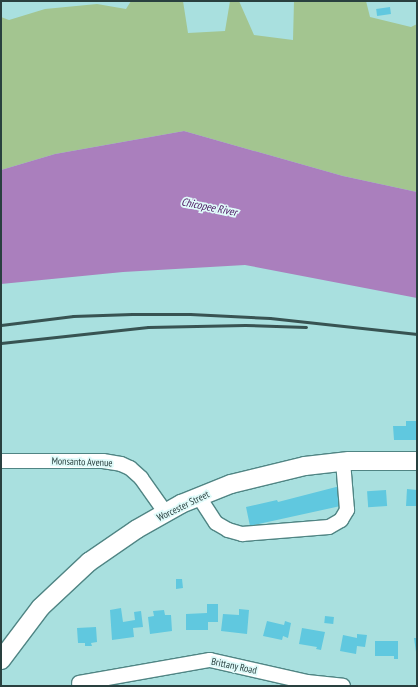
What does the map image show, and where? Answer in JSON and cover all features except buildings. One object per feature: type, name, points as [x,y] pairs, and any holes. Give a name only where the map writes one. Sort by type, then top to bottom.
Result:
[{"type":"main road","name":"Worcester Street","points":[[1,660],[41,607],[86,565],[115,544],[165,512],[231,484],[316,464],[343,461],[417,461]]},
{"type":"street","name":"Monsanto Avenue","points":[[1,461],[103,461],[121,464],[130,468],[141,478],[165,512]]},
{"type":"street","points":[[199,497],[216,523],[228,530],[242,534],[329,527],[341,520],[346,510],[343,461]]},
{"type":"street","name":"Brittany Road","points":[[79,683],[210,660],[309,684],[343,686]]},
{"type":"green space","points":[[131,1],[183,1],[188,33],[225,31],[230,1],[239,1],[254,35],[293,40],[294,1],[366,1],[370,17],[411,27],[417,24],[417,192],[343,176],[184,131],[55,154],[1,170],[1,17],[9,20],[45,9],[97,4],[126,9]]},
{"type":"water","name":"Chicopee River","points":[[184,131],[343,176],[417,192],[417,298],[245,265],[123,272],[1,284],[1,170],[55,154]]},
{"type":"railway","points":[[1,325],[73,316],[190,314],[270,318],[417,334]]},
{"type":"railway","points":[[1,343],[148,327],[245,325],[306,327]]}]
